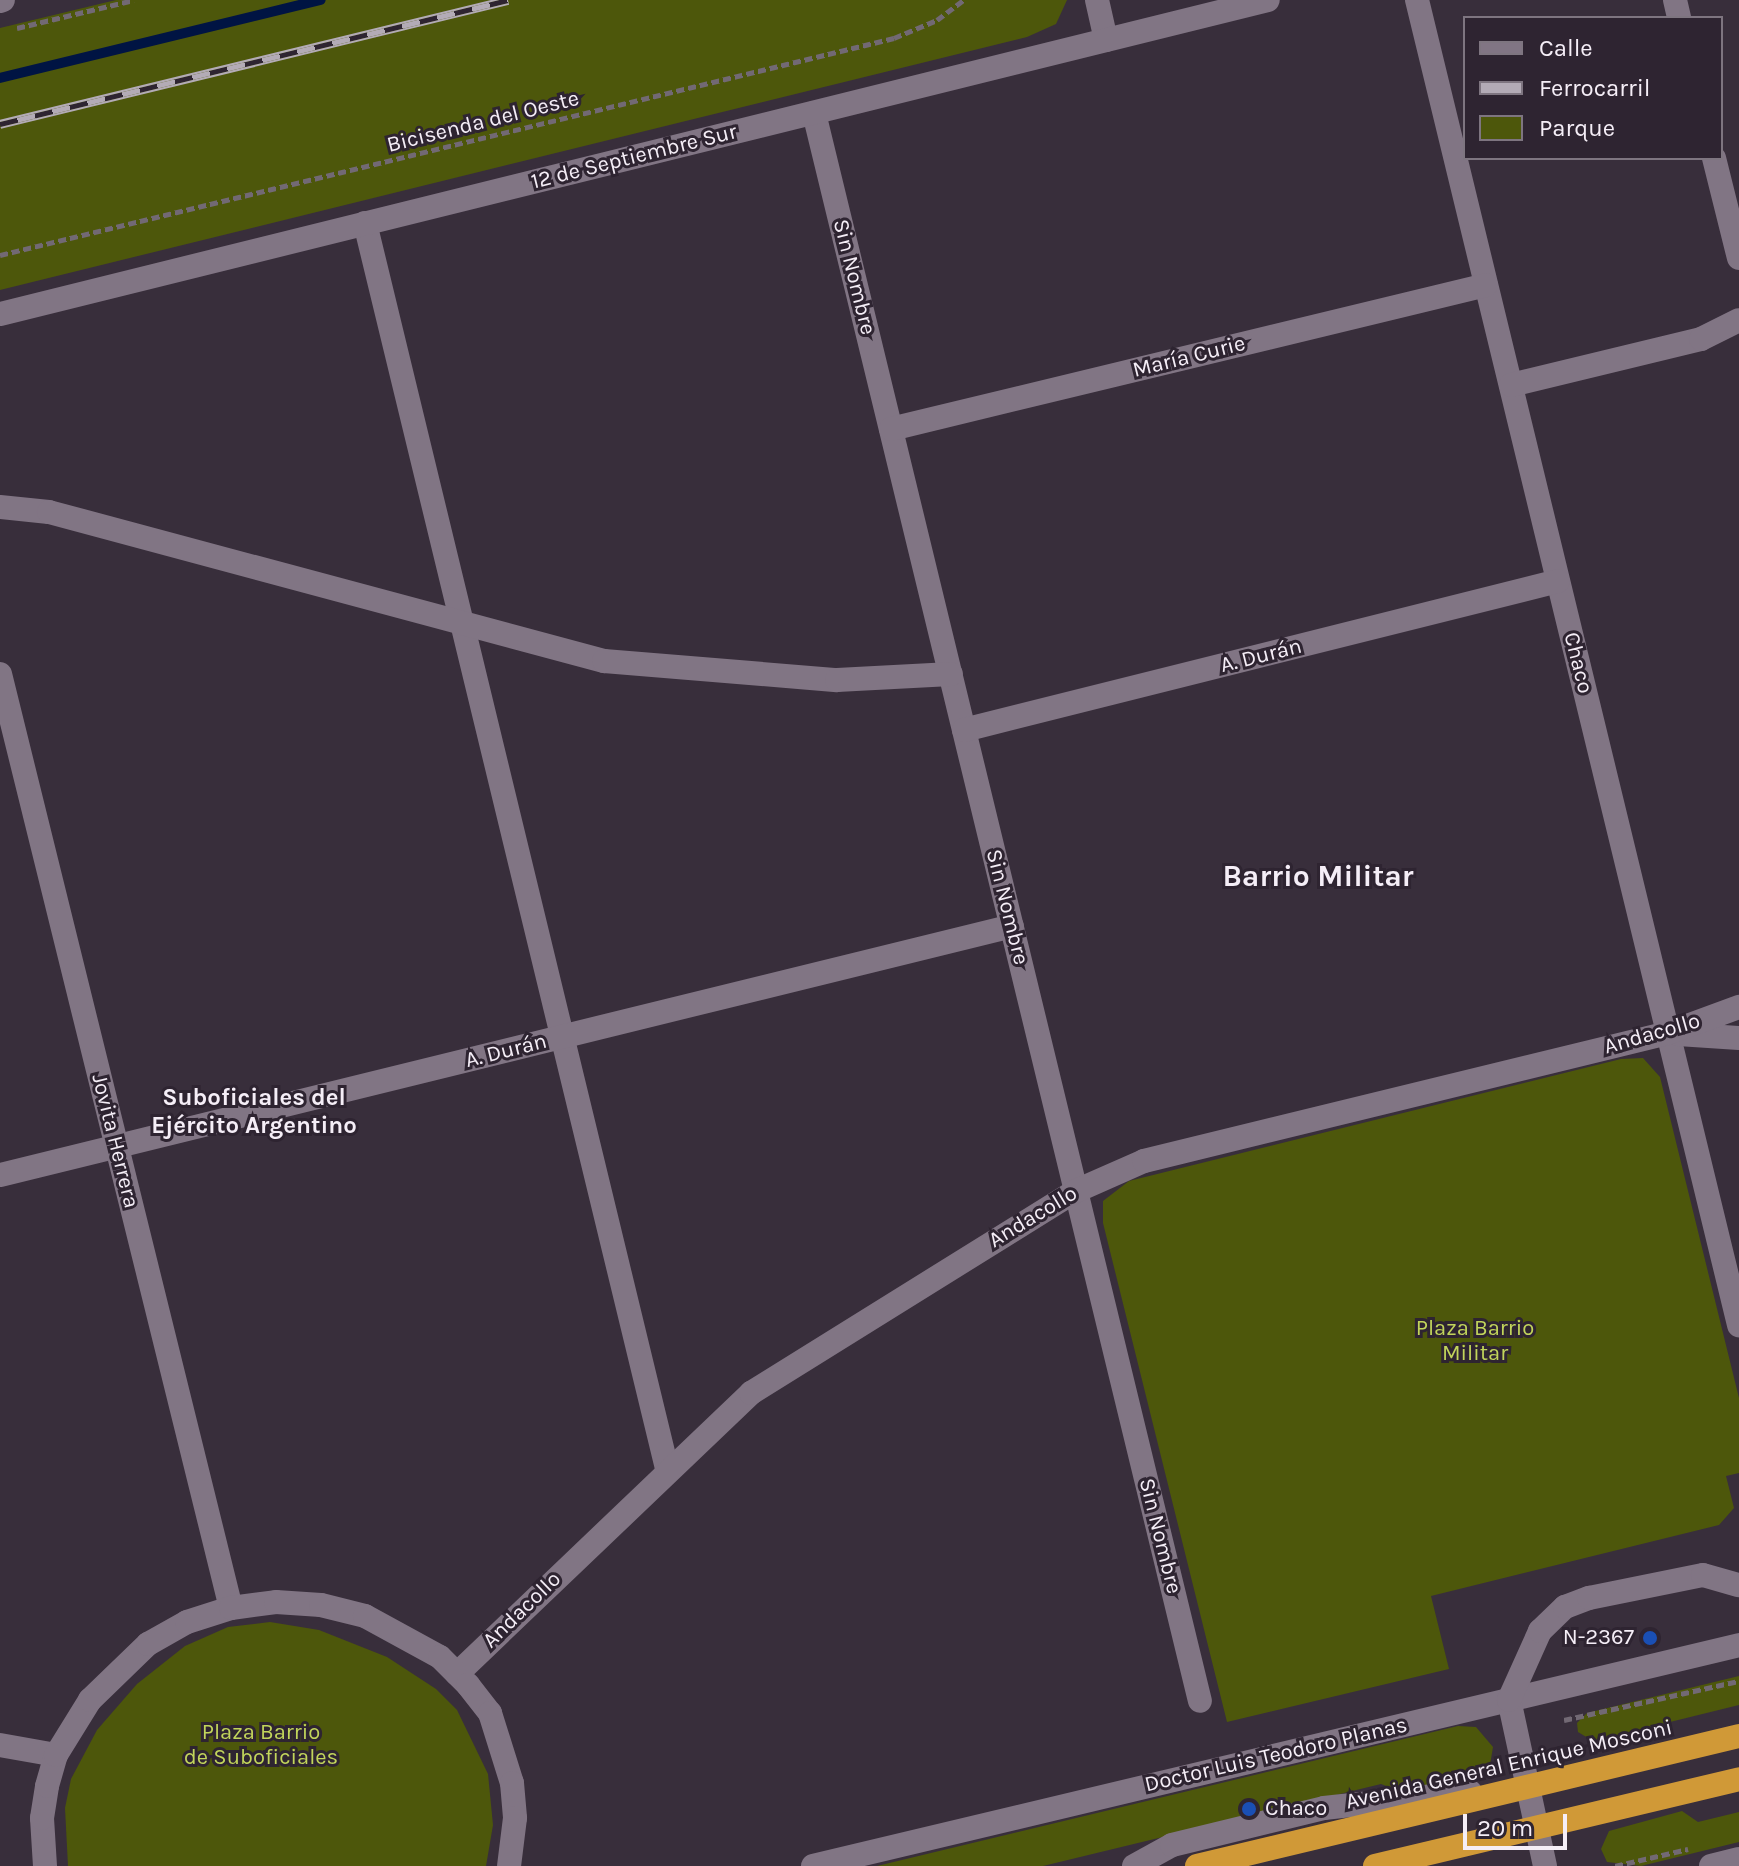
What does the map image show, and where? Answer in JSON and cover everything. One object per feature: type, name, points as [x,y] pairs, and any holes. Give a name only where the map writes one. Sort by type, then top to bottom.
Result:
[{"type":"highway","name":"Avenida General Enrique Mosconi","points":[[1197,1866],[1739,1736]]},
{"type":"highway","points":[[1375,1866],[1739,1779]]},
{"type":"street","points":[[1097,0],[1106,40]]},
{"type":"street","name":"12 de Septiembre Sur","points":[[0,314],[1268,0]]},
{"type":"street","name":"Chaco","points":[[1417,0],[1738,1317]]},
{"type":"street","name":"Sin Nombre","points":[[814,113],[1200,1701]]},
{"type":"street","points":[[1714,160],[1739,258]]},
{"type":"street","points":[[365,223],[667,1468]]},
{"type":"street","name":"María Curie","points":[[891,429],[1486,285]]},
{"type":"street","points":[[1511,385],[1701,339],[1739,320]]},
{"type":"street","points":[[0,507],[49,512],[572,655],[637,665],[867,681],[951,674]]},
{"type":"street","name":"A. Durán","points":[[964,730],[1558,581]]},
{"type":"street","name":"Jovita Herrera","points":[[0,674],[231,1608]]},
{"type":"street","name":"A. Durán","points":[[0,1175],[1012,926]]},
{"type":"street","points":[[1739,1007],[1739,1021]]},
{"type":"street","name":"Andacollo","points":[[457,1674],[720,1418],[784,1370],[1076,1191],[1177,1152],[1668,1033],[1739,1007]]},
{"type":"street","points":[[1668,1033],[1739,1038]]},
{"type":"street","points":[[1545,1866],[1509,1700],[1540,1631],[1555,1614],[1589,1598],[1691,1577],[1739,1561]]},
{"type":"street","points":[[1691,1577],[1715,1575],[1739,1585]]},
{"type":"street","points":[[45,1866],[42,1818],[56,1755],[90,1700],[148,1644],[187,1622],[231,1608],[276,1602],[321,1605],[365,1616],[406,1635],[457,1674],[490,1713],[504,1746],[515,1818],[509,1866]]},
{"type":"street","name":"Doctor Luis Teodoro Planas","points":[[813,1866],[1739,1645]]},
{"type":"street","points":[[0,1745],[56,1755]]},
{"type":"street","points":[[1134,1866],[1172,1845],[1338,1806],[1528,1787]]},
{"type":"street","points":[[1711,1866],[1739,1859]]},
{"type":"path","points":[[0,32],[134,0]]},
{"type":"path","name":"Bicisenda del Oeste","points":[[0,255],[894,38],[937,20],[964,0]]},
{"type":"path","points":[[1579,1719],[1739,1681]]},
{"type":"path","points":[[1615,1866],[1693,1848]]},
{"type":"green space","points":[[116,0],[1067,0],[1056,24],[1027,37],[0,290],[0,28]]},
{"type":"green space","name":"Plaza Barrio Militar","points":[[1643,1058],[1660,1077],[1739,1398],[1739,1473],[1726,1476],[1734,1508],[1719,1525],[1431,1596],[1449,1669],[1227,1722],[1103,1223],[1103,1201],[1129,1181],[1621,1059]]},
{"type":"green space","name":"Plaza Barrio de Suboficiales","points":[[270,1622],[319,1630],[387,1657],[436,1689],[457,1710],[488,1774],[493,1825],[486,1866],[68,1866],[65,1808],[71,1779],[97,1730],[137,1684],[185,1646],[228,1627]]},
{"type":"green space","points":[[1739,1676],[1739,1705],[1593,1741],[1578,1732],[1577,1723],[1587,1713]]},
{"type":"green space","points":[[1458,1726],[1476,1727],[1493,1747],[1490,1765],[1478,1777],[1407,1794],[1381,1784],[1043,1866],[877,1866]]},
{"type":"green space","points":[[1682,1811],[1698,1822],[1739,1812],[1739,1842],[1641,1866],[1607,1862],[1601,1849],[1609,1831]]},
{"type":"waterway","points":[[0,78],[321,0]]},
{"type":"railway","points":[[0,124],[508,0]]},
{"type":"place","name":"N-2367","points":[[1650,1638]]},
{"type":"place","name":"Chaco","points":[[1249,1809]]},
{"type":"district","name":"Barrio Militar","points":[[1318,876]]},
{"type":"district","name":"Suboficiales del Ejército Argentino","points":[[254,1112]]}]
